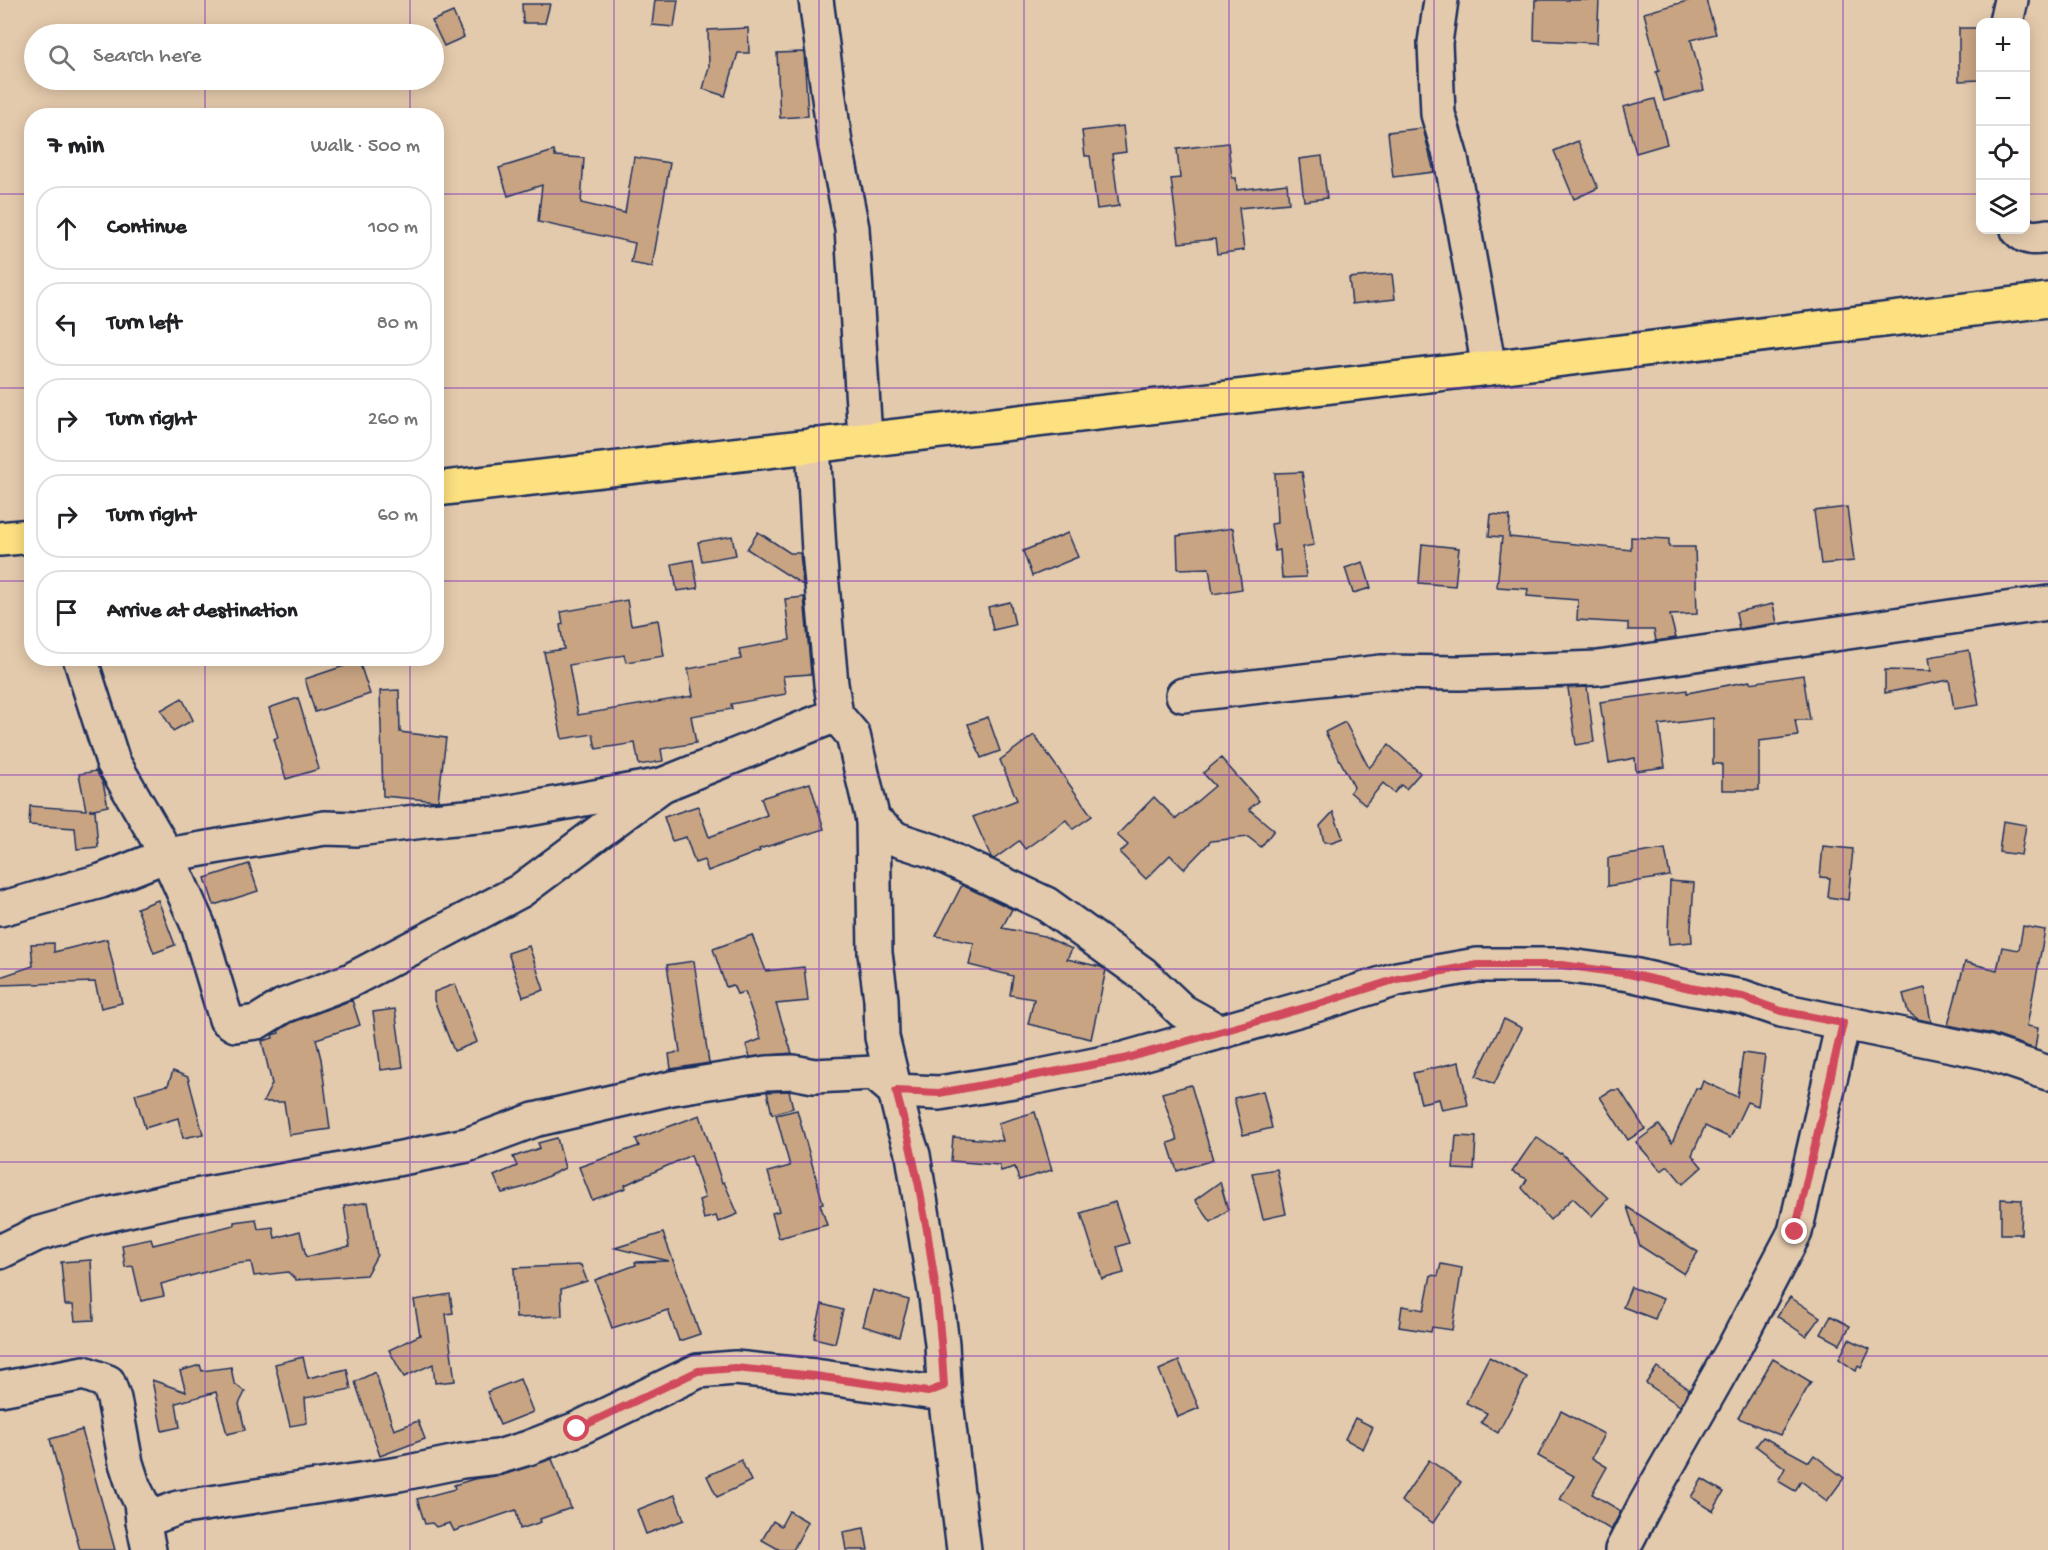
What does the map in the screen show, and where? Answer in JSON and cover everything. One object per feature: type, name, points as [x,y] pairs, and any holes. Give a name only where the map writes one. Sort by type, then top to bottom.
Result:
[{"type":"highway","points":[[444,488],[1489,368],[2048,300]]},
{"type":"highway","points":[[0,539],[24,537]]},
{"type":"street","points":[[816,0],[835,143],[852,228],[865,438]]},
{"type":"street","points":[[1442,0],[1435,43],[1438,114],[1451,158],[1489,368]]},
{"type":"street","points":[[2007,18],[2011,0]]},
{"type":"street","points":[[2023,234],[2031,238],[2048,236]]},
{"type":"street","points":[[813,445],[825,634],[836,715],[853,735],[873,820],[876,953],[882,1036],[915,1167],[936,1297],[944,1386],[964,1550]]},
{"type":"street","points":[[1183,695],[1381,672],[1460,673],[1598,668],[2048,603]]},
{"type":"street","points":[[83,666],[114,762],[167,855],[198,925],[226,1019],[235,1025],[257,1022],[283,1006],[349,981],[520,891],[662,785]]},
{"type":"street","points":[[0,909],[100,881],[167,855],[325,828],[357,829],[500,814],[662,785],[836,715]]},
{"type":"street","points":[[873,820],[896,839],[933,851],[1046,904],[1143,974],[1182,1011],[1218,1031]]},
{"type":"street","points":[[0,1252],[37,1234],[97,1217],[173,1200],[467,1145],[534,1120],[672,1088],[767,1073],[793,1072],[814,1076],[874,1073],[896,1091],[939,1093],[1124,1059],[1322,1003],[1397,979],[1477,965],[1562,965],[1629,974],[1743,997],[1781,1011],[1986,1052],[2048,1073]]},
{"type":"street","points":[[1622,1550],[1733,1350],[1795,1232],[1843,1023]]},
{"type":"street","points":[[146,1535],[178,1508],[399,1474],[528,1449],[577,1429],[698,1371],[735,1368],[815,1376],[928,1392],[944,1386]]},
{"type":"street","points":[[0,1389],[84,1373],[108,1382],[114,1399],[126,1463],[141,1502],[146,1535]]},
{"type":"building","points":[[655,0],[678,0],[674,27],[652,25]]},
{"type":"building","points":[[1535,0],[1599,0],[1597,43],[1534,40]]},
{"type":"building","points":[[1691,0],[1706,0],[1716,34],[1691,40],[1704,90],[1664,101],[1644,13]]},
{"type":"building","points":[[522,4],[550,4],[545,23],[523,23]]},
{"type":"building","points":[[453,12],[464,37],[444,46],[444,24],[433,24],[432,21]]},
{"type":"building","points":[[748,28],[749,53],[738,53],[725,96],[703,89],[709,67],[708,30]]},
{"type":"building","points":[[1959,28],[1976,28],[1976,80],[1959,81]]},
{"type":"building","points":[[804,52],[808,116],[780,118],[777,53]]},
{"type":"building","points":[[1655,99],[1667,144],[1636,153],[1623,107]]},
{"type":"building","points":[[1123,126],[1126,152],[1112,154],[1119,206],[1097,209],[1090,156],[1085,156],[1082,131]]},
{"type":"building","points":[[1423,128],[1434,172],[1393,177],[1388,132]]},
{"type":"building","points":[[1578,141],[1598,188],[1574,199],[1554,151]]},
{"type":"building","points":[[1228,143],[1232,178],[1236,178],[1237,190],[1287,184],[1289,203],[1239,208],[1244,250],[1217,254],[1215,239],[1179,243],[1171,179],[1180,178],[1177,149]]},
{"type":"building","points":[[554,151],[555,156],[584,158],[581,203],[625,213],[634,157],[670,163],[652,267],[631,263],[635,243],[538,222],[542,185],[508,196],[499,168]]},
{"type":"building","points":[[1322,156],[1327,198],[1304,201],[1299,159]]},
{"type":"building","points":[[1392,274],[1395,299],[1352,304],[1349,278]]},
{"type":"building","points":[[1302,472],[1314,545],[1303,547],[1306,577],[1282,578],[1280,550],[1275,551],[1271,524],[1277,523],[1275,473]]},
{"type":"building","points":[[1847,507],[1854,561],[1821,564],[1814,511]]},
{"type":"building","points":[[1491,514],[1510,516],[1509,537],[1631,550],[1631,537],[1669,539],[1669,547],[1695,547],[1697,614],[1670,615],[1676,638],[1656,641],[1654,630],[1628,630],[1628,623],[1577,620],[1578,600],[1527,596],[1528,589],[1497,587],[1502,537],[1489,536]]},
{"type":"building","points":[[1233,528],[1242,589],[1213,594],[1209,568],[1178,569],[1177,536]]},
{"type":"building","points":[[758,532],[790,553],[800,553],[803,585],[747,549]]},
{"type":"building","points":[[1068,533],[1078,557],[1032,576],[1023,551]]},
{"type":"building","points":[[732,536],[736,555],[702,561],[698,542]]},
{"type":"building","points":[[1422,544],[1459,548],[1455,586],[1419,583]]},
{"type":"building","points":[[693,560],[698,588],[677,591],[672,564]]},
{"type":"building","points":[[1363,562],[1371,588],[1353,593],[1345,568]]},
{"type":"building","points":[[804,597],[811,674],[783,676],[786,694],[731,704],[732,709],[691,716],[696,743],[661,749],[663,761],[639,765],[635,743],[596,749],[593,734],[562,739],[544,652],[564,649],[560,625],[563,624],[561,612],[627,600],[631,625],[658,620],[664,656],[626,662],[624,655],[569,665],[578,715],[693,696],[688,669],[741,659],[739,649],[790,640],[785,599]]},
{"type":"building","points":[[1010,602],[1015,625],[993,630],[988,607]]},
{"type":"building","points":[[1773,604],[1777,623],[1739,629],[1736,612]]},
{"type":"building","points":[[1969,650],[1979,705],[1954,709],[1949,680],[1885,693],[1885,670],[1931,671],[1929,657]]},
{"type":"building","points":[[344,666],[361,666],[370,694],[315,712],[305,679]]},
{"type":"building","points":[[1803,675],[1810,720],[1795,720],[1798,736],[1759,741],[1759,790],[1722,790],[1722,764],[1713,764],[1713,718],[1659,725],[1665,767],[1636,771],[1635,758],[1609,763],[1600,702],[1687,690],[1687,693],[1750,681],[1750,683]]},
{"type":"building","points":[[1587,687],[1594,742],[1576,745],[1568,688]]},
{"type":"building","points":[[399,690],[400,732],[446,738],[438,801],[383,796],[380,691]]},
{"type":"building","points":[[182,698],[193,720],[173,731],[161,710]]},
{"type":"building","points":[[298,698],[319,769],[286,779],[274,739],[278,737],[269,708]]},
{"type":"building","points":[[988,717],[1000,751],[981,758],[968,724]]},
{"type":"building","points":[[1345,722],[1369,768],[1389,745],[1420,773],[1406,789],[1401,785],[1394,793],[1383,783],[1365,805],[1350,792],[1354,787],[1325,732]]},
{"type":"building","points":[[1034,735],[1092,816],[1073,829],[1066,820],[1025,849],[1019,841],[994,859],[973,817],[1017,800],[1000,760]]},
{"type":"building","points":[[1221,758],[1259,801],[1249,809],[1274,830],[1261,847],[1248,837],[1211,841],[1184,869],[1170,855],[1146,879],[1120,853],[1128,845],[1117,835],[1154,797],[1176,819],[1215,786],[1203,773]]},
{"type":"building","points":[[96,771],[103,783],[108,806],[89,810],[95,810],[98,847],[77,849],[75,828],[29,825],[30,806],[86,810],[79,774]]},
{"type":"building","points":[[810,783],[824,829],[759,849],[760,851],[708,871],[704,860],[695,863],[686,837],[672,841],[664,817],[698,806],[709,837],[767,815],[761,798]]},
{"type":"building","points":[[1333,812],[1343,838],[1324,842],[1320,826]]},
{"type":"building","points":[[2003,821],[2026,825],[2021,855],[1999,852]]},
{"type":"building","points":[[1823,846],[1853,849],[1848,900],[1828,897],[1830,878],[1820,877]]},
{"type":"building","points":[[1665,849],[1670,876],[1608,886],[1608,858]]},
{"type":"building","points":[[249,864],[258,891],[214,905],[205,878]]},
{"type":"building","points":[[1670,881],[1694,883],[1692,942],[1669,944]]},
{"type":"building","points":[[962,885],[1012,909],[1002,928],[1044,936],[1072,949],[1067,959],[1106,970],[1091,1039],[1028,1024],[1034,999],[1010,995],[1013,976],[969,965],[974,943],[936,936]]},
{"type":"building","points":[[158,900],[175,945],[154,953],[137,908]]},
{"type":"building","points":[[2023,926],[2045,930],[2027,1026],[2038,1028],[2035,1049],[1992,1034],[1948,1025],[1965,962],[1997,970],[2002,947],[2019,950]]},
{"type":"building","points":[[752,935],[766,971],[804,967],[808,1001],[776,1004],[792,1053],[750,1057],[746,1045],[761,1039],[745,992],[737,994],[733,985],[726,987],[713,949]]},
{"type":"building","points":[[107,939],[122,1003],[101,1008],[95,982],[0,985],[0,977],[33,966],[31,944],[54,943],[54,952]]},
{"type":"building","points":[[529,946],[544,990],[523,997],[508,953]]},
{"type":"building","points":[[694,961],[709,1063],[671,1069],[669,1054],[680,1052],[667,965]]},
{"type":"building","points":[[455,984],[477,1042],[454,1051],[434,1000],[434,992]]},
{"type":"building","points":[[1925,988],[1931,1022],[1918,1019],[1908,1012],[1903,994]]},
{"type":"building","points":[[352,1000],[360,1025],[316,1039],[321,1059],[330,1129],[289,1135],[284,1102],[263,1102],[272,1084],[262,1041],[273,1038],[272,1035],[279,1033],[278,1031],[291,1023]]},
{"type":"building","points":[[395,1009],[403,1067],[381,1070],[373,1012]]},
{"type":"building","points":[[1504,1019],[1522,1028],[1494,1084],[1476,1076]]},
{"type":"building","points":[[1743,1053],[1765,1056],[1758,1106],[1747,1102],[1730,1138],[1705,1126],[1692,1155],[1702,1167],[1683,1184],[1668,1166],[1661,1171],[1636,1142],[1659,1125],[1672,1143],[1696,1088],[1700,1089],[1703,1081],[1737,1097]]},
{"type":"building","points":[[1459,1062],[1468,1105],[1442,1110],[1439,1099],[1421,1103],[1413,1073]]},
{"type":"building","points":[[173,1071],[188,1077],[203,1134],[183,1138],[178,1118],[145,1128],[135,1094],[168,1085]]},
{"type":"building","points":[[1191,1085],[1213,1160],[1177,1171],[1168,1143],[1177,1140],[1162,1093]]},
{"type":"building","points":[[1612,1090],[1620,1090],[1645,1129],[1628,1140],[1600,1097]]},
{"type":"building","points":[[789,1091],[793,1108],[772,1114],[767,1092]]},
{"type":"building","points":[[1263,1091],[1272,1128],[1243,1135],[1234,1098]]},
{"type":"building","points":[[797,1110],[827,1225],[779,1238],[772,1213],[779,1211],[768,1172],[790,1166],[776,1115]]},
{"type":"building","points":[[1035,1112],[1052,1170],[1019,1180],[1015,1167],[1001,1171],[999,1165],[951,1161],[953,1137],[1003,1141],[998,1123]]},
{"type":"building","points":[[700,1115],[722,1183],[724,1182],[738,1214],[718,1222],[716,1216],[704,1219],[699,1200],[705,1198],[691,1155],[625,1185],[626,1188],[592,1200],[579,1167],[639,1146],[636,1139]]},
{"type":"building","points":[[1456,1136],[1476,1137],[1474,1170],[1453,1169]]},
{"type":"building","points":[[1536,1137],[1561,1153],[1608,1198],[1592,1216],[1573,1198],[1550,1220],[1522,1188],[1527,1179],[1512,1172]]},
{"type":"building","points":[[557,1138],[565,1168],[525,1187],[502,1193],[494,1176],[517,1166],[513,1157],[540,1148],[538,1143]]},
{"type":"building","points":[[1277,1169],[1286,1214],[1263,1219],[1252,1173]]},
{"type":"building","points":[[1220,1182],[1228,1210],[1211,1222],[1195,1200]]},
{"type":"building","points":[[2001,1199],[2022,1200],[2021,1234],[2001,1234]]},
{"type":"building","points":[[368,1202],[377,1255],[366,1275],[296,1280],[288,1272],[254,1276],[251,1262],[234,1264],[161,1284],[164,1296],[141,1301],[133,1266],[125,1267],[122,1245],[151,1239],[153,1245],[234,1225],[234,1222],[256,1219],[258,1229],[273,1227],[275,1238],[300,1231],[306,1257],[350,1246],[344,1206]]},
{"type":"building","points":[[1115,1202],[1129,1243],[1117,1247],[1124,1273],[1102,1279],[1081,1213]]},
{"type":"building","points":[[1627,1207],[1698,1252],[1684,1274],[1640,1246]]},
{"type":"building","points":[[663,1233],[700,1334],[679,1341],[668,1310],[612,1328],[595,1280],[636,1265],[635,1262],[669,1261],[615,1248]]},
{"type":"building","points":[[91,1260],[94,1320],[75,1321],[73,1305],[65,1305],[61,1262]]},
{"type":"building","points":[[1441,1264],[1462,1268],[1452,1330],[1432,1327],[1431,1332],[1399,1327],[1402,1306],[1424,1310],[1431,1275],[1438,1276]]},
{"type":"building","points":[[581,1265],[587,1281],[561,1289],[562,1316],[516,1318],[514,1268]]},
{"type":"building","points":[[1631,1287],[1663,1299],[1655,1319],[1623,1307]]},
{"type":"building","points":[[873,1290],[909,1300],[899,1337],[863,1326]]},
{"type":"building","points":[[450,1294],[453,1313],[446,1314],[455,1381],[435,1383],[433,1364],[404,1377],[389,1350],[420,1335],[414,1300]]},
{"type":"building","points":[[1790,1297],[1820,1317],[1806,1336],[1777,1316]]},
{"type":"building","points":[[822,1304],[843,1310],[835,1343],[814,1338]]},
{"type":"building","points":[[1831,1316],[1850,1326],[1840,1344],[1821,1334]]},
{"type":"building","points":[[1849,1339],[1870,1349],[1861,1368],[1858,1366],[1856,1371],[1839,1359]]},
{"type":"building","points":[[303,1357],[308,1378],[347,1369],[351,1389],[305,1398],[307,1423],[290,1426],[275,1364]]},
{"type":"building","points":[[1489,1357],[1527,1377],[1498,1433],[1481,1423],[1487,1413],[1466,1403]]},
{"type":"building","points":[[1773,1359],[1811,1382],[1780,1435],[1738,1418]]},
{"type":"building","points":[[1179,1361],[1199,1408],[1178,1417],[1159,1370]]},
{"type":"building","points":[[200,1365],[202,1371],[231,1367],[234,1383],[245,1392],[239,1404],[245,1430],[227,1434],[216,1392],[176,1403],[180,1427],[162,1431],[152,1380],[186,1392],[180,1371]]},
{"type":"building","points":[[1657,1367],[1689,1389],[1680,1406],[1646,1383]]},
{"type":"building","points":[[375,1372],[394,1430],[418,1421],[425,1439],[380,1456],[355,1382]]},
{"type":"building","points":[[520,1379],[533,1412],[500,1425],[487,1392]]},
{"type":"building","points":[[1561,1411],[1604,1434],[1592,1458],[1607,1467],[1592,1494],[1621,1511],[1611,1530],[1560,1499],[1574,1476],[1538,1456]]},
{"type":"building","points":[[1355,1418],[1373,1427],[1363,1449],[1345,1439]]},
{"type":"building","points":[[82,1430],[115,1550],[80,1550],[50,1439]]},
{"type":"building","points":[[1763,1437],[1809,1462],[1814,1455],[1844,1478],[1827,1501],[1801,1481],[1795,1491],[1778,1481],[1785,1468],[1756,1446]]},
{"type":"building","points":[[552,1459],[571,1508],[520,1529],[516,1510],[454,1531],[450,1523],[436,1527],[432,1523],[425,1524],[417,1499],[455,1489],[454,1485],[474,1479],[503,1475]]},
{"type":"building","points":[[741,1460],[751,1481],[717,1497],[707,1476]]},
{"type":"building","points":[[1429,1460],[1461,1482],[1433,1523],[1401,1501]]},
{"type":"building","points":[[1702,1479],[1724,1492],[1713,1511],[1691,1497]]},
{"type":"building","points":[[675,1495],[684,1520],[646,1534],[637,1510]]},
{"type":"building","points":[[789,1511],[808,1522],[793,1550],[780,1550],[762,1540],[773,1521],[781,1526]]},
{"type":"building","points":[[864,1528],[868,1550],[846,1550],[843,1532]]},
{"type":"route","points":[[577,1429],[698,1371],[735,1368],[815,1376],[928,1392],[944,1386],[936,1297],[913,1155],[896,1091],[939,1093],[1124,1059],[1322,1003],[1397,979],[1477,965],[1562,965],[1629,974],[1743,997],[1781,1011],[1843,1023],[1795,1232]]}]
